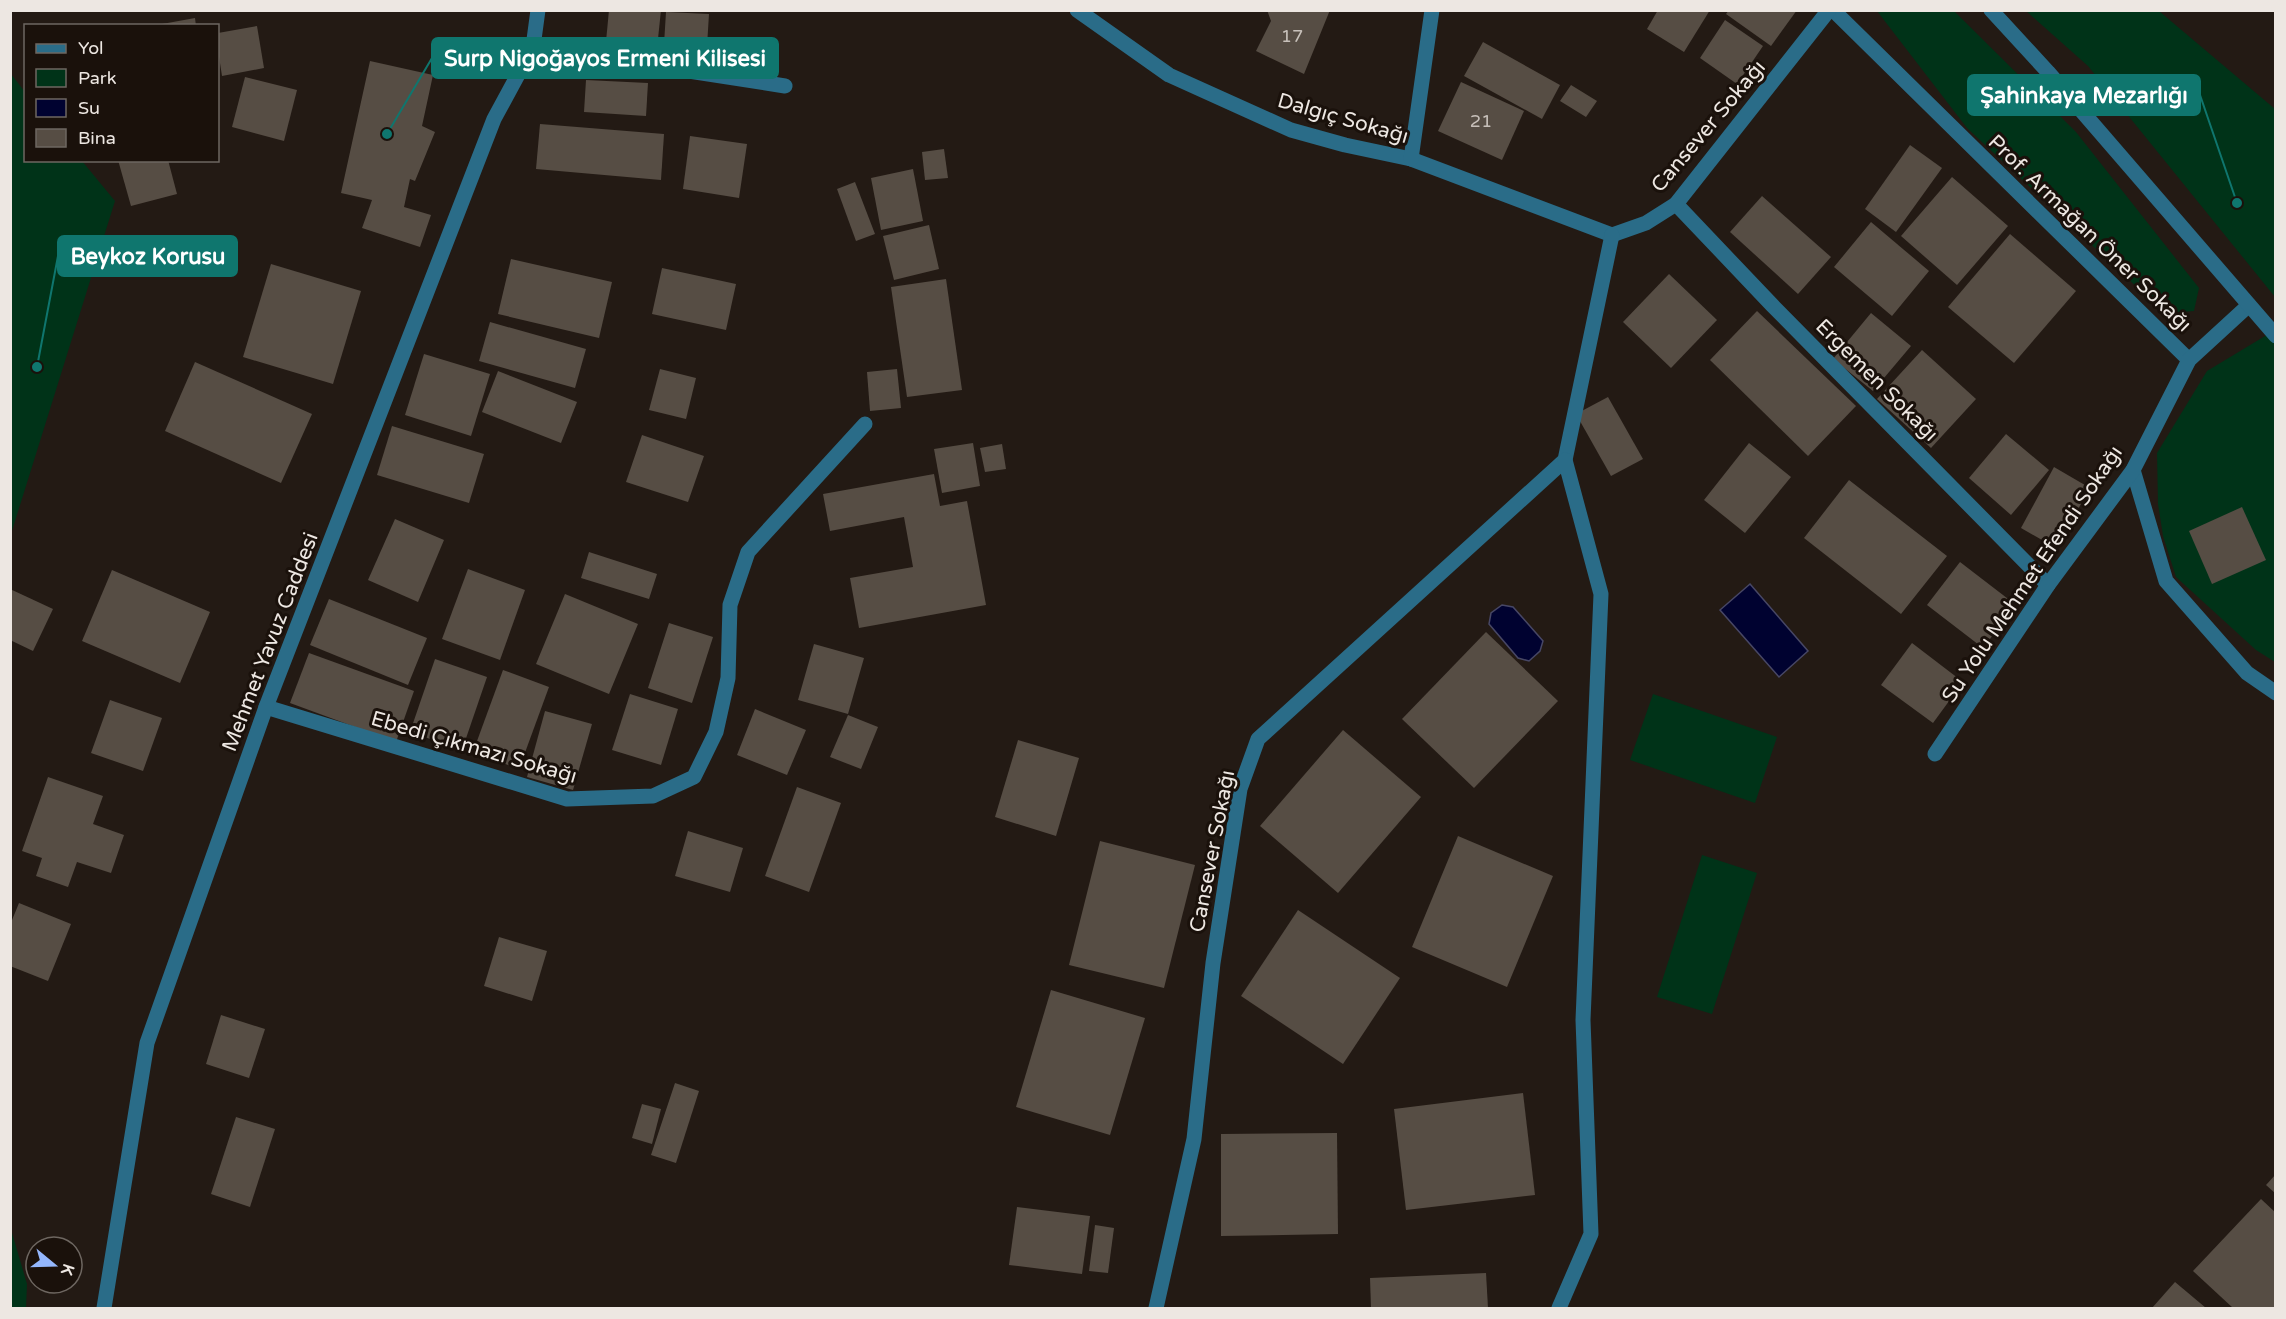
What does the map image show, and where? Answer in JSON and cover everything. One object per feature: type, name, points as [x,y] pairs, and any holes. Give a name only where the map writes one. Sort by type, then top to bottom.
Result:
[{"type":"street","name":"Mehmet Yavuz Caddesi","points":[[104,1308],[147,1044],[266,707],[494,119],[534,47],[538,10]]},
{"type":"street","name":"Dalgıç Sokağı","points":[[1077,10],[1169,75],[1292,130],[1345,145],[1410,159],[1612,235]]},
{"type":"street","points":[[1410,159],[1432,10]]},
{"type":"street","name":"Cansever Sokağı","points":[[1612,235],[1646,223],[1676,204],[1831,10]]},
{"type":"street","name":"Prof. Armağan Öner Sokağı","points":[[1831,10],[2189,360]]},
{"type":"street","points":[[1991,10],[2048,72],[2276,336]]},
{"type":"street","points":[[534,47],[785,86]]},
{"type":"street","name":"Ergemen Sokağı","points":[[1676,204],[1772,305],[2048,585]]},
{"type":"street","points":[[1559,1308],[1591,1234],[1583,1020],[1601,594],[1565,460],[1612,235]]},
{"type":"street","name":"Su Yolu Mehmet Efendi Sokağı","points":[[1935,753],[2048,585],[2133,470],[2189,360],[2249,304]]},
{"type":"street","name":"Ebedi Çıkmazı Sokağı","points":[[266,707],[567,799],[653,796],[694,777],[716,732],[728,678],[730,605],[748,552],[865,424]]},
{"type":"street","name":"Cansever Sokağı","points":[[1156,1308],[1194,1139],[1213,963],[1240,789],[1258,739],[1565,460]]},
{"type":"street","points":[[2133,470],[2166,581],[2247,673],[2276,693]]},
{"type":"green space","points":[[1877,11],[1954,11],[2076,132],[2199,288],[2194,311],[2170,313],[2142,292],[1967,128]]},
{"type":"green space","points":[[2026,11],[2159,11],[2275,109],[2275,297],[2088,66]]},
{"type":"green space","points":[[11,74],[24,91],[24,162],[83,162],[115,201],[11,534]]},
{"type":"green space","points":[[2275,330],[2275,662],[2256,650],[2176,577],[2163,536],[2158,504],[2157,453],[2207,371]]},
{"type":"green space","points":[[1653,694],[1777,737],[1755,803],[1630,760]]},
{"type":"green space","points":[[1702,855],[1757,873],[1712,1014],[1657,997]]},
{"type":"green space","points":[[10,1226],[24,1274],[24,1295],[27,1295],[26,1308],[11,1308]]},
{"type":"water","points":[[1750,584],[1808,651],[1779,677],[1720,610]]},
{"type":"water","points":[[1502,605],[1513,607],[1543,641],[1540,651],[1529,661],[1518,658],[1489,624],[1491,613]]},
{"type":"building","points":[[609,10],[661,10],[656,58],[605,52]]},
{"type":"building","points":[[1267,10],[1330,10],[1304,74],[1256,51],[1271,21]]},
{"type":"building","points":[[1658,10],[1710,10],[1684,52],[1647,29]]},
{"type":"building","points":[[1729,10],[1797,10],[1771,46],[1726,14]]},
{"type":"building","points":[[666,12],[709,14],[706,63],[663,60]]},
{"type":"building","points":[[195,18],[196,24],[162,24]]},
{"type":"building","points":[[1725,20],[1763,46],[1737,84],[1700,58]]},
{"type":"building","points":[[257,26],[264,68],[222,76],[219,33]]},
{"type":"building","points":[[1483,42],[1560,85],[1542,119],[1464,76]]},
{"type":"building","points":[[370,61],[433,75],[422,126],[435,132],[415,181],[410,179],[404,207],[431,215],[420,247],[362,228],[372,200],[341,193]]},
{"type":"building","points":[[245,77],[297,90],[284,141],[232,127]]},
{"type":"building","points":[[586,80],[648,83],[646,116],[584,112]]},
{"type":"building","points":[[1461,82],[1524,111],[1502,160],[1438,131]]},
{"type":"building","points":[[1571,85],[1597,101],[1586,117],[1560,101]]},
{"type":"building","points":[[540,124],[664,134],[661,180],[536,169]]},
{"type":"building","points":[[690,136],[747,144],[739,198],[683,189]]},
{"type":"building","points":[[1910,145],[1942,168],[1896,232],[1865,209]]},
{"type":"building","points":[[944,149],[948,178],[925,180],[922,152]]},
{"type":"building","points":[[119,162],[169,162],[177,194],[131,206]]},
{"type":"building","points":[[913,169],[923,221],[881,230],[871,178]]},
{"type":"building","points":[[1952,177],[2008,226],[1957,285],[1901,236]]},
{"type":"building","points":[[855,182],[875,234],[856,241],[837,189]]},
{"type":"building","points":[[1762,196],[1831,257],[1798,294],[1730,232]]},
{"type":"building","points":[[1871,222],[1929,271],[1892,316],[1834,267]]},
{"type":"building","points":[[929,225],[939,269],[894,280],[883,236]]},
{"type":"building","points":[[2010,234],[2076,291],[2014,363],[1948,307]]},
{"type":"building","points":[[511,259],[612,282],[599,338],[498,314]]},
{"type":"building","points":[[271,264],[361,291],[333,384],[243,357]]},
{"type":"building","points":[[662,268],[736,284],[726,330],[652,314]]},
{"type":"building","points":[[1669,274],[1717,320],[1671,368],[1623,322]]},
{"type":"building","points":[[946,279],[962,390],[907,397],[891,287]]},
{"type":"building","points":[[1757,311],[1856,406],[1808,456],[1710,360]]},
{"type":"building","points":[[1871,313],[1911,346],[1873,391],[1833,359]]},
{"type":"building","points":[[490,322],[586,349],[575,388],[479,361]]},
{"type":"building","points":[[1922,350],[1976,399],[1931,448],[1877,399]]},
{"type":"building","points":[[424,354],[490,374],[471,436],[405,415]]},
{"type":"building","points":[[195,362],[312,414],[281,483],[165,431]]},
{"type":"building","points":[[660,369],[696,378],[686,419],[649,410]]},
{"type":"building","points":[[897,369],[901,408],[870,411],[867,372]]},
{"type":"building","points":[[498,371],[577,402],[561,443],[482,412]]},
{"type":"building","points":[[1608,397],[1643,459],[1611,476],[1576,414]]},
{"type":"building","points":[[392,426],[484,454],[469,503],[377,475]]},
{"type":"building","points":[[2006,434],[2049,470],[2011,515],[1969,478]]},
{"type":"building","points":[[642,435],[704,456],[688,502],[626,482]]},
{"type":"building","points":[[973,443],[980,486],[942,493],[934,449]]},
{"type":"building","points":[[1749,443],[1791,477],[1745,533],[1704,500]]},
{"type":"building","points":[[1002,444],[1006,469],[985,472],[980,448]]},
{"type":"building","points":[[2054,467],[2090,488],[2056,548],[2021,528]]},
{"type":"building","points":[[934,474],[940,506],[967,501],[986,605],[859,628],[850,578],[913,567],[904,517],[830,531],[823,494]]},
{"type":"building","points":[[1849,480],[1947,556],[1901,614],[1804,538]]},
{"type":"building","points":[[2242,507],[2266,560],[2212,584],[2189,531]]},
{"type":"building","points":[[395,519],[444,540],[418,602],[368,580]]},
{"type":"building","points":[[589,552],[657,574],[649,599],[581,578]]},
{"type":"building","points":[[1960,562],[2016,605],[1983,648],[1927,605]]},
{"type":"building","points":[[468,569],[525,590],[500,660],[442,639]]},
{"type":"building","points":[[112,570],[210,612],[180,683],[82,641]]},
{"type":"building","points":[[10,589],[53,609],[33,651],[10,640]]},
{"type":"building","points":[[565,594],[638,624],[609,694],[536,664]]},
{"type":"building","points":[[329,599],[427,638],[408,685],[310,645]]},
{"type":"building","points":[[669,623],[713,637],[692,703],[648,688]]},
{"type":"building","points":[[1486,632],[1558,701],[1474,788],[1402,719]]},
{"type":"building","points":[[1912,643],[1963,682],[1933,723],[1881,685]]},
{"type":"building","points":[[814,644],[864,658],[848,714],[798,700]]},
{"type":"building","points":[[309,653],[414,691],[396,742],[290,703]]},
{"type":"building","points":[[435,659],[487,677],[462,750],[410,732]]},
{"type":"building","points":[[503,670],[549,687],[519,769],[473,752]]},
{"type":"building","points":[[630,694],[678,709],[661,765],[612,750]]},
{"type":"building","points":[[110,700],[162,718],[143,771],[91,753]]},
{"type":"building","points":[[755,709],[806,730],[787,775],[737,755]]},
{"type":"building","points":[[545,711],[592,724],[573,790],[527,777]]},
{"type":"building","points":[[848,715],[878,727],[861,769],[830,757]]},
{"type":"building","points":[[1343,730],[1421,797],[1338,893],[1260,826]]},
{"type":"building","points":[[1018,740],[1079,758],[1056,836],[995,817]]},
{"type":"building","points":[[48,777],[103,796],[93,824],[124,835],[111,873],[77,862],[68,887],[36,876],[42,858],[22,851]]},
{"type":"building","points":[[797,787],[841,803],[809,892],[765,876]]},
{"type":"building","points":[[688,831],[743,848],[730,892],[675,876]]},
{"type":"building","points":[[1458,836],[1553,876],[1507,987],[1412,947]]},
{"type":"building","points":[[1100,841],[1195,865],[1164,988],[1069,965]]},
{"type":"building","points":[[19,903],[71,924],[48,981],[10,966],[10,925]]},
{"type":"building","points":[[1298,910],[1400,978],[1343,1064],[1241,996]]},
{"type":"building","points":[[499,937],[547,951],[532,1001],[484,986]]},
{"type":"building","points":[[1051,990],[1145,1018],[1110,1135],[1016,1107]]},
{"type":"building","points":[[221,1015],[265,1029],[249,1078],[206,1064]]},
{"type":"building","points":[[675,1083],[699,1091],[676,1163],[651,1155]]},
{"type":"building","points":[[1523,1093],[1535,1195],[1406,1210],[1394,1109]]},
{"type":"building","points":[[642,1104],[661,1109],[652,1144],[632,1138]]},
{"type":"building","points":[[236,1117],[275,1129],[250,1207],[211,1194]]},
{"type":"building","points":[[1337,1133],[1338,1234],[1221,1236],[1221,1134]]},
{"type":"building","points":[[2276,1174],[2276,1194],[2266,1185]]},
{"type":"building","points":[[2261,1199],[2276,1213],[2276,1308],[2233,1308],[2193,1271]]},
{"type":"building","points":[[1017,1207],[1090,1216],[1082,1274],[1009,1265]]},
{"type":"building","points":[[1095,1225],[1114,1228],[1108,1273],[1089,1271]]},
{"type":"building","points":[[1486,1273],[1488,1308],[1371,1308],[1370,1278]]},
{"type":"building","points":[[2175,1282],[2206,1308],[2152,1308]]},
{"type":"place","name":"Surp Nigoğayos Ermeni Kilisesi","points":[[387,134]]},
{"type":"place","name":"Şahinkaya Mezarlığı","points":[[2237,203]]},
{"type":"place","name":"Beykoz Korusu","points":[[37,367]]}]
